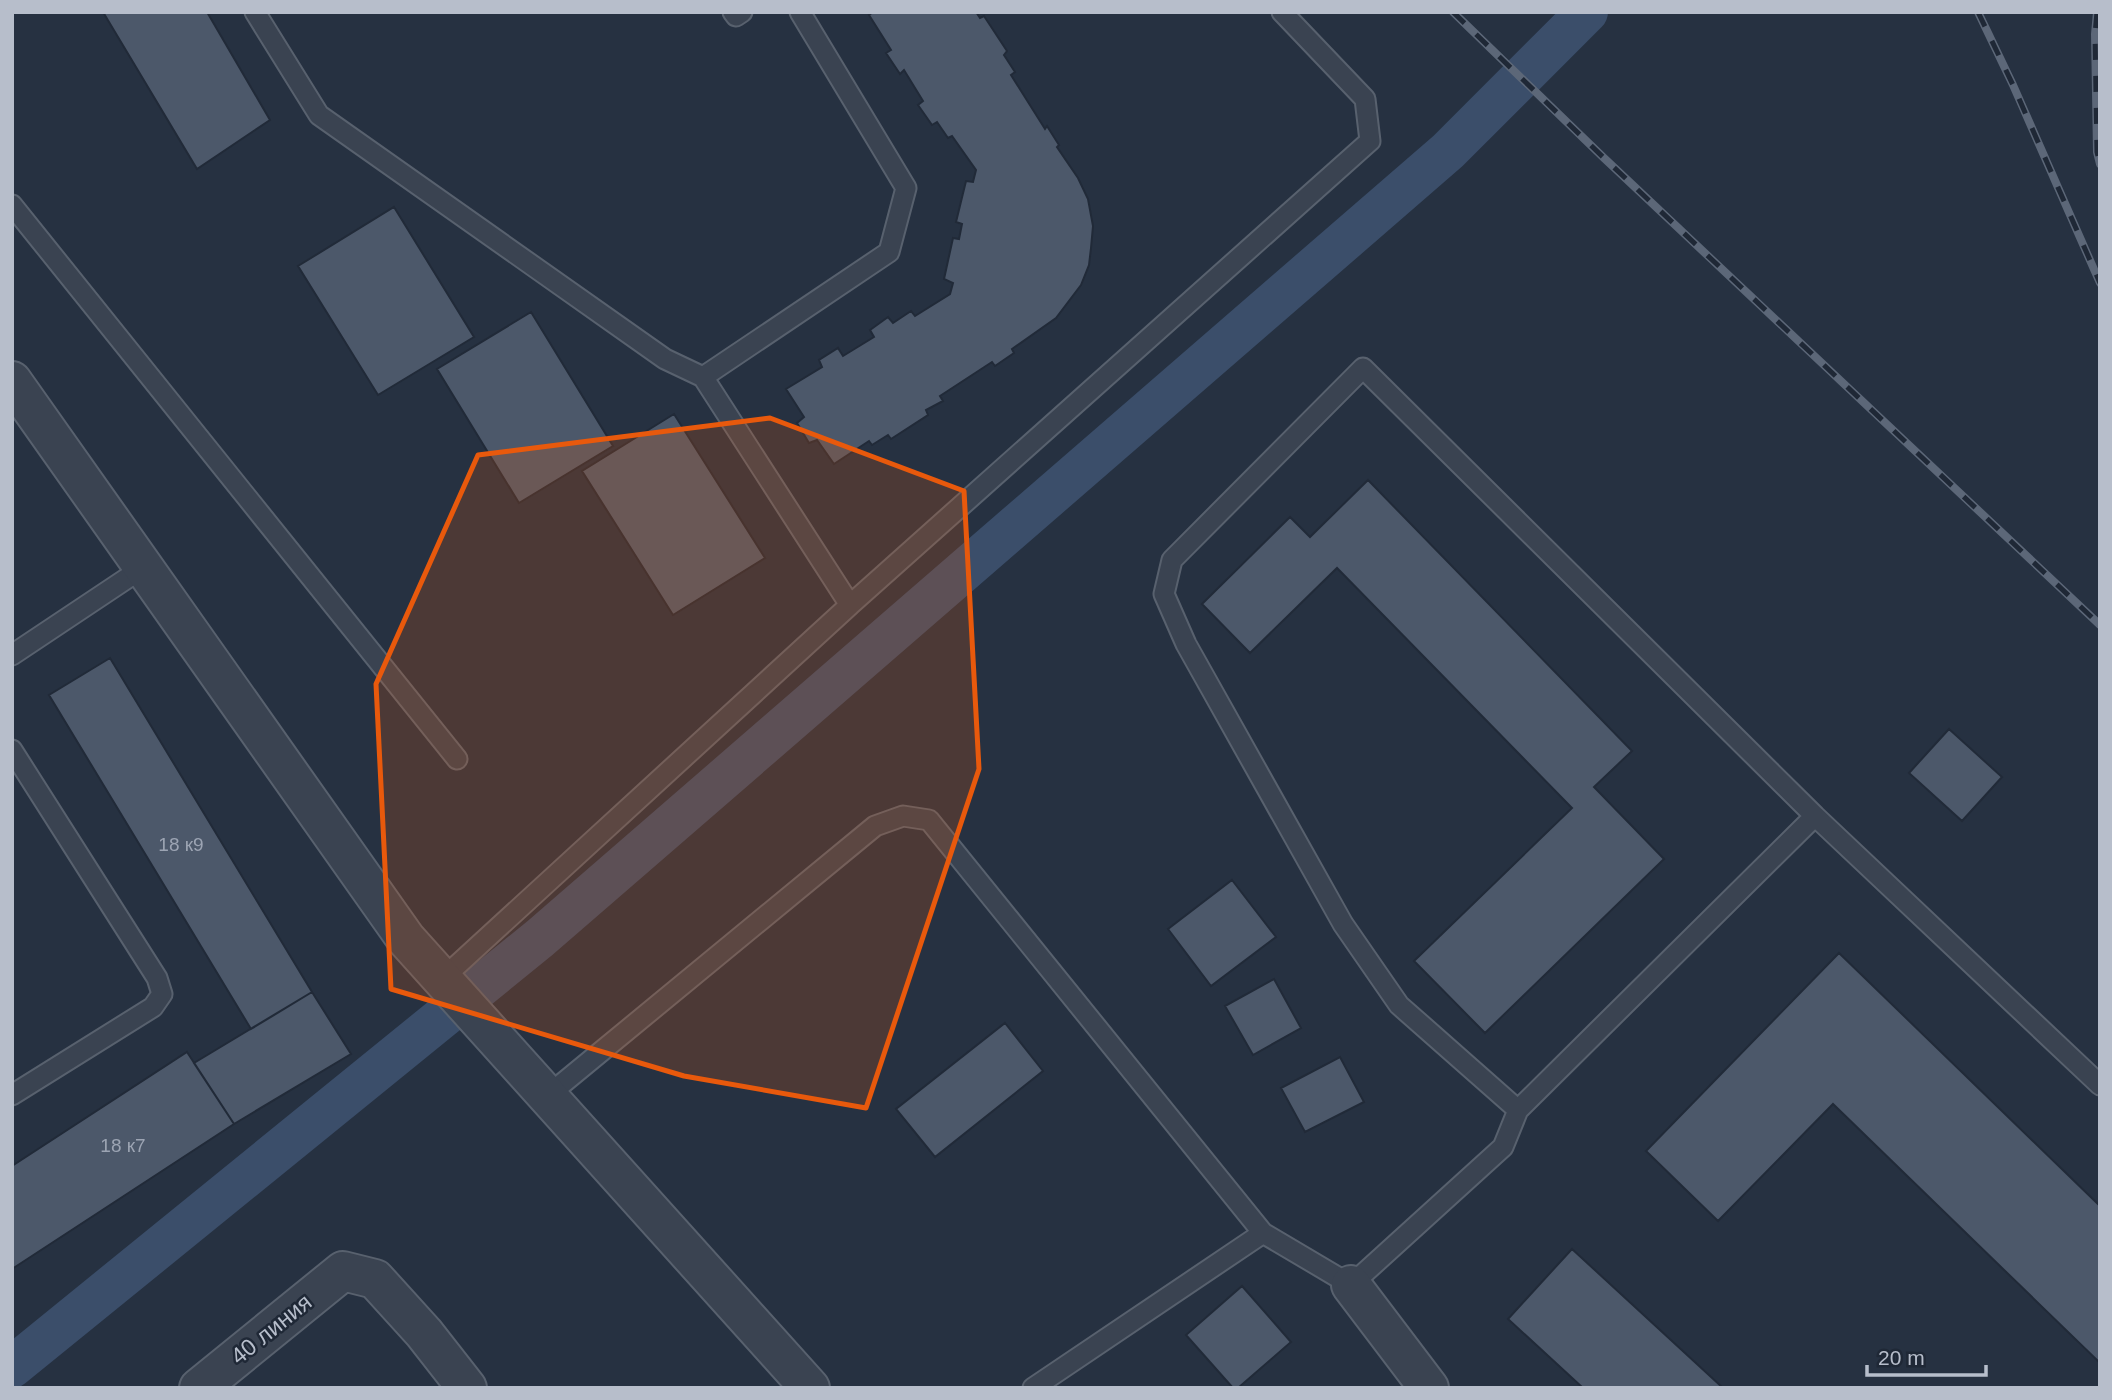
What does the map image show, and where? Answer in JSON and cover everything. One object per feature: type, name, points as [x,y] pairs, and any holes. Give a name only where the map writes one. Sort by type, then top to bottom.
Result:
[{"type":"street","points":[[12,381],[406,939],[810,1388]]},
{"type":"street","name":"40 линия","points":[[199,1388],[343,1271],[375,1279],[467,1388]]},
{"type":"street","points":[[1351,1285],[1429,1388]]},
{"type":"lane","points":[[255,12],[319,115],[665,359],[703,377],[850,605]]},
{"type":"lane","points":[[733,12],[736,16],[742,12]]},
{"type":"lane","points":[[703,377],[889,252],[905,188],[800,12]]},
{"type":"lane","points":[[442,979],[850,605],[1370,141],[1365,99],[1282,12]]},
{"type":"lane","points":[[12,205],[457,759]]},
{"type":"lane","points":[[1518,1110],[1399,1005],[1343,924],[1186,644],[1164,594],[1172,560],[1363,368],[1815,816],[2100,1085]]},
{"type":"lane","points":[[12,655],[144,567]]},
{"type":"lane","points":[[12,750],[157,978],[162,994],[153,1007],[12,1095]]},
{"type":"lane","points":[[534,1083],[875,826],[903,816],[929,820],[1263,1233],[1351,1285],[1503,1147],[1518,1110],[1815,816]]},
{"type":"lane","points":[[1032,1388],[1263,1233]]},
{"type":"highlighted area","points":[[770,418],[964,491],[979,769],[866,1108],[684,1076],[391,989],[376,684],[478,455]]},
{"type":"building","points":[[103,12],[207,12],[270,120],[197,169]]},
{"type":"building","points":[[873,12],[976,12],[980,18],[984,16],[1007,51],[1004,55],[1015,72],[1011,75],[1045,129],[1047,126],[1059,145],[1057,147],[1078,178],[1088,199],[1093,226],[1089,265],[1081,285],[1056,318],[1012,349],[1014,353],[995,366],[992,362],[940,396],[943,401],[926,410],[928,415],[891,439],[888,435],[872,445],[869,441],[834,464],[817,440],[809,443],[797,423],[804,417],[786,389],[822,367],[819,360],[838,348],[843,356],[874,337],[870,330],[888,317],[893,323],[911,311],[915,316],[950,294],[953,283],[944,279],[953,238],[959,239],[962,224],[956,222],[966,181],[973,182],[976,170],[952,136],[948,138],[937,122],[932,125],[918,105],[923,101],[904,70],[900,74],[886,53],[891,50],[869,15]]},
{"type":"building","points":[[394,207],[474,337],[378,395],[298,266]]},
{"type":"building","points":[[531,312],[613,446],[519,503],[437,369]]},
{"type":"building","points":[[674,414],[765,558],[673,615],[582,471]]},
{"type":"building","points":[[1368,480],[1632,751],[1594,787],[1664,859],[1485,1033],[1414,961],[1572,808],[1337,568],[1250,653],[1202,604],[1290,517],[1310,537]]},
{"type":"building","points":[[110,658],[312,992],[251,1029],[49,695]]},
{"type":"building","points":[[1949,729],[2002,777],[1962,821],[1909,773]]},
{"type":"building","points":[[1232,880],[1276,937],[1211,986],[1168,929]]},
{"type":"building","points":[[1839,953],[2100,1206],[2100,1363],[1833,1104],[1718,1221],[1646,1151]]},
{"type":"building","points":[[1274,979],[1301,1028],[1253,1055],[1225,1006]]},
{"type":"building","points":[[312,992],[351,1054],[234,1124],[194,1063]]},
{"type":"building","points":[[1005,1023],[1043,1071],[935,1157],[896,1109]]},
{"type":"building","points":[[187,1052],[234,1124],[12,1269],[12,1166]]},
{"type":"building","points":[[1340,1057],[1364,1102],[1305,1132],[1281,1088]]},
{"type":"building","points":[[1572,1249],[1723,1388],[1583,1388],[1508,1319]]},
{"type":"building","points":[[1242,1286],[1291,1342],[1238,1388],[1233,1388],[1186,1335]]},
{"type":"waterway","points":[[12,1367],[540,938],[1448,151],[1587,12]]},
{"type":"railway","points":[[1453,12],[1604,158],[2100,625]]},
{"type":"railway","points":[[1978,12],[2100,283]]},
{"type":"railway","points":[[2097,12],[2097,152],[2100,164]]}]
